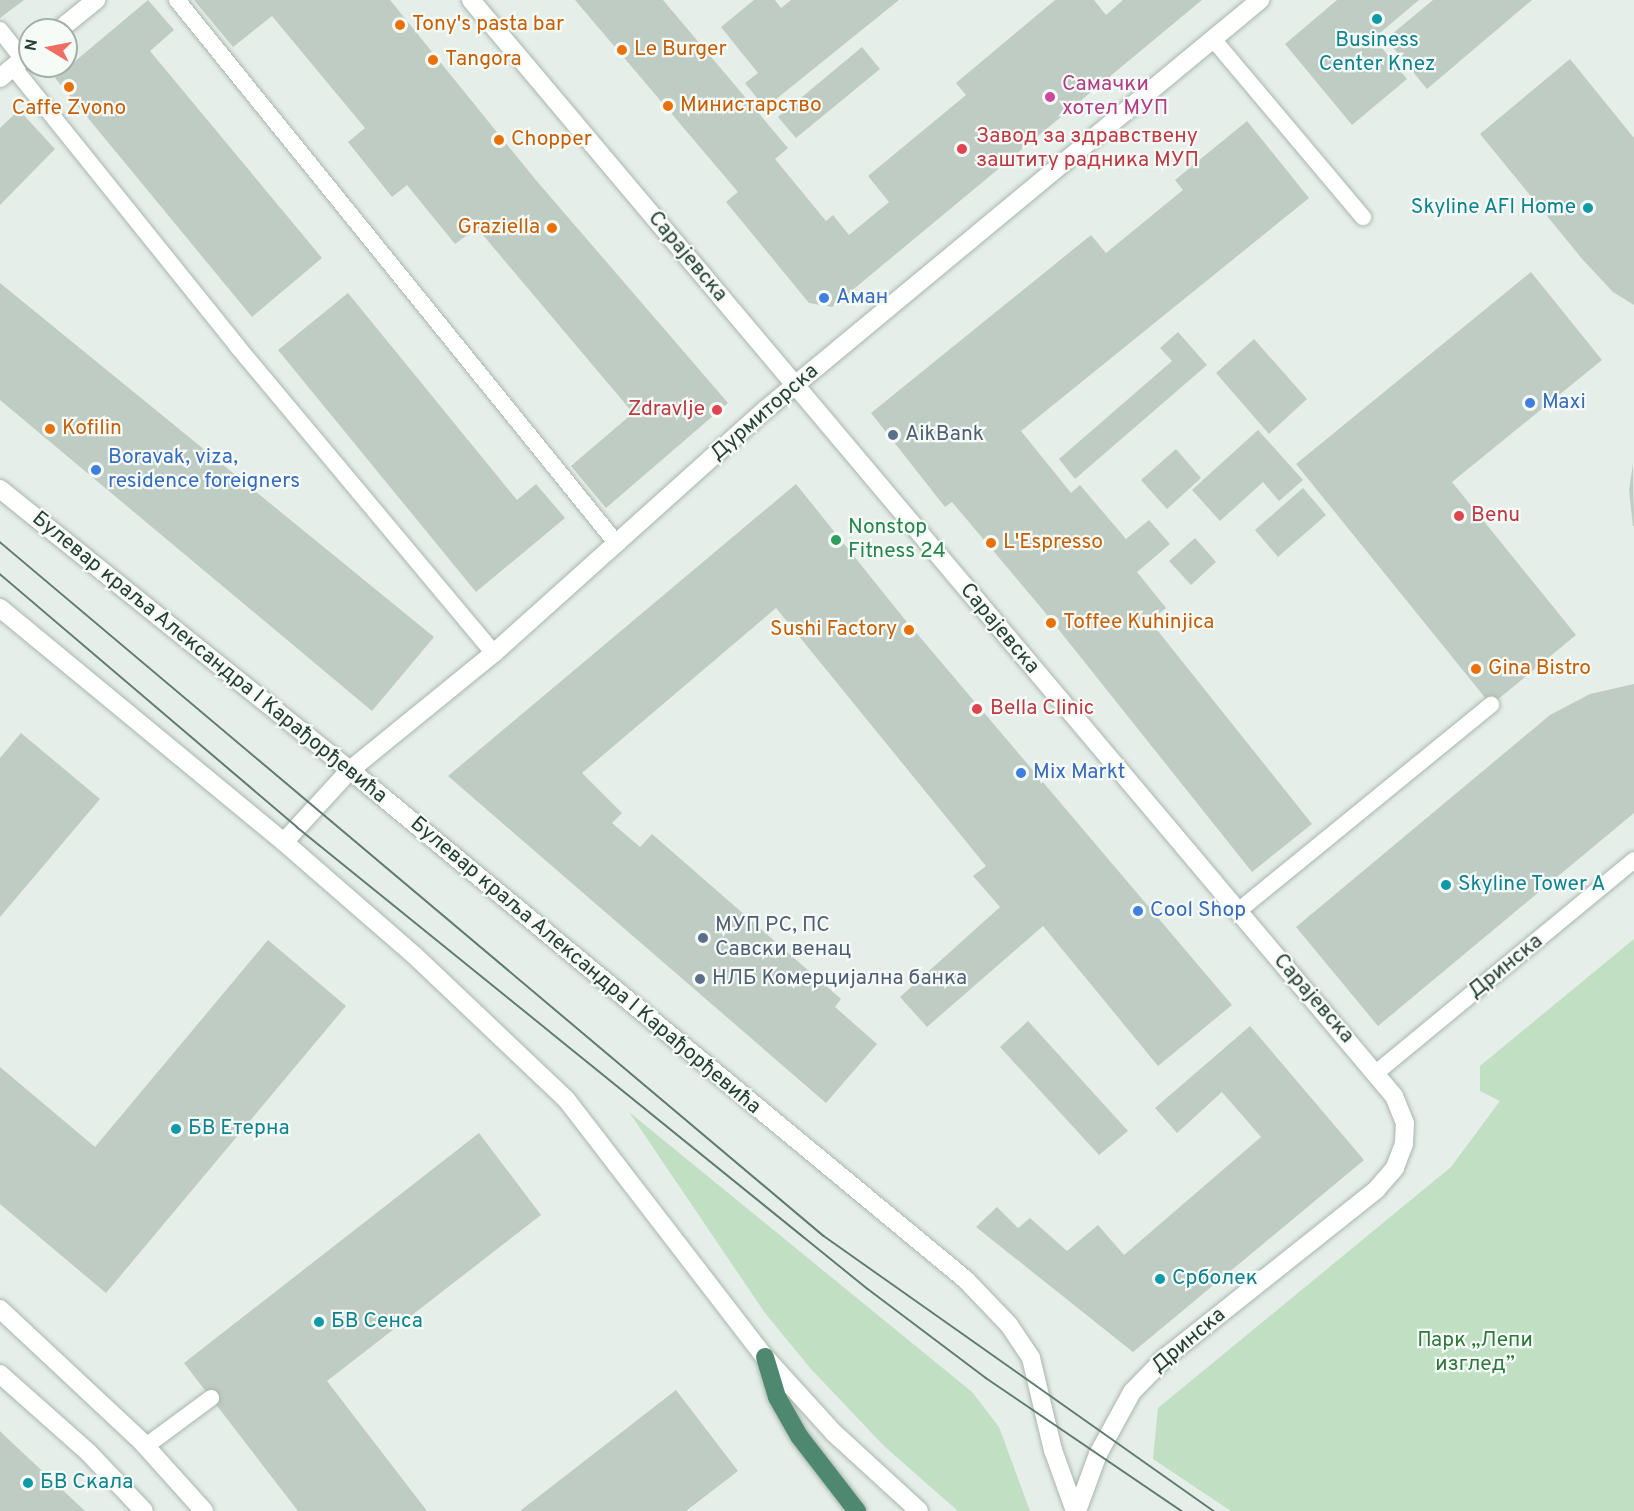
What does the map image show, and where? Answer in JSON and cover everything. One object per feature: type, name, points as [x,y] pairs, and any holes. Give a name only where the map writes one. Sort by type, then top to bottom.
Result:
[{"type":"highway","points":[[765,1357],[777,1397],[799,1436],[857,1511]]},
{"type":"street","points":[[74,18],[96,0]]},
{"type":"street","name":"Сарајевска","points":[[471,0],[1237,912],[1377,1072],[1394,1096],[1405,1124]]},
{"type":"street","name":"Дурмиторска","points":[[284,842],[350,770],[494,653],[795,386],[1260,0]]},
{"type":"street","name":"Булевар краља Александра I Карађорђевића","points":[[0,489],[350,770],[966,1280],[1009,1325],[1030,1358],[1053,1450],[1076,1511]]},
{"type":"street","points":[[0,608],[284,842],[414,955],[566,1099],[765,1357],[834,1433],[919,1511]]},
{"type":"street","name":"Дринска","points":[[1076,1511],[1098,1454],[1132,1392],[1167,1356],[1376,1190],[1395,1168],[1404,1144],[1405,1124]]},
{"type":"street","points":[[0,1309],[146,1446],[204,1511]]},
{"type":"street","points":[[0,1374],[88,1452],[144,1511]]},
{"type":"lane","points":[[177,0],[617,544]]},
{"type":"lane","points":[[0,30],[17,64],[237,346],[494,653]]},
{"type":"lane","points":[[1213,39],[1363,217]]},
{"type":"lane","points":[[1237,912],[1491,705]]},
{"type":"lane","name":"Дринска","points":[[1377,1072],[1633,862]]},
{"type":"lane","points":[[146,1446],[212,1398]]},
{"type":"green space","name":"Парк „Лепи изглед”","points":[[1634,939],[1634,1511],[1231,1511],[1153,1459],[1158,1408],[1451,1167],[1500,1101],[1480,1091],[1480,1066]]},
{"type":"green space","points":[[629,1112],[972,1392],[999,1427],[1030,1511],[958,1511],[884,1446],[811,1369],[765,1313]]},
{"type":"building","points":[[0,0],[24,0],[0,18]]},
{"type":"building","points":[[148,0],[174,30],[150,51],[322,258],[252,317],[55,78],[78,78],[78,59]]},
{"type":"building","points":[[194,0],[390,0],[535,179],[728,403],[606,508],[571,466],[633,413],[477,228],[455,244],[407,185],[392,197],[348,142],[365,128],[272,16],[233,47]]},
{"type":"building","points":[[575,0],[663,0],[788,148],[775,159],[826,221],[833,215],[849,235],[889,202],[868,176],[966,95],[956,83],[1055,0],[1094,0],[1106,15],[1123,0],[1202,0],[832,307],[809,303],[726,202],[738,192]]},
{"type":"building","points":[[754,0],[775,0],[781,8],[791,0],[899,0],[765,108],[745,83],[758,73],[721,27]]},
{"type":"building","points":[[1337,0],[1419,0],[1374,38],[1407,79],[1352,125],[1285,44]]},
{"type":"building","points":[[1433,0],[1532,0],[1427,89],[1386,39]]},
{"type":"building","points":[[862,47],[880,69],[796,138],[778,117]]},
{"type":"building","name":"Skyline AFI Home","points":[[1570,59],[1634,138],[1634,305],[1613,292],[1583,260],[1480,134]]},
{"type":"building","points":[[19,110],[55,149],[0,205],[0,128]]},
{"type":"building","points":[[1247,121],[1309,198],[1021,431],[1071,493],[1080,485],[1126,539],[1149,520],[1170,544],[1137,572],[1166,608],[1150,621],[1312,824],[1252,872],[1043,610],[952,502],[945,507],[871,413],[1091,235],[1106,253],[1183,190],[1175,180]]},
{"type":"building","points":[[1531,272],[1602,360],[1452,482],[1576,635],[1491,705],[1296,464]]},
{"type":"building","points":[[0,283],[434,637],[372,711],[0,400]]},
{"type":"building","points":[[348,293],[517,500],[536,484],[565,518],[476,592],[278,350]]},
{"type":"building","points":[[1178,332],[1207,365],[1075,479],[1059,459],[1172,361],[1160,348]]},
{"type":"building","points":[[1254,339],[1307,399],[1269,434],[1216,373]]},
{"type":"building","points":[[1258,430],[1303,480],[1279,501],[1263,482],[1220,521],[1192,490]]},
{"type":"building","points":[[1176,449],[1201,478],[1167,509],[1141,480]]},
{"type":"building","points":[[1633,464],[1634,526],[1629,490]]},
{"type":"building","points":[[796,484],[902,616],[1232,1005],[1158,1066],[1043,926],[927,1027],[900,997],[1000,907],[973,876],[986,866],[776,608],[582,773],[622,813],[612,823],[640,847],[652,834],[841,999],[835,1007],[877,1044],[826,1103],[448,776]]},
{"type":"building","points":[[1303,488],[1326,515],[1278,557],[1255,530]]},
{"type":"building","points":[[1195,538],[1216,562],[1191,585],[1169,561]]},
{"type":"building","name":"Skyline Tower A","points":[[1634,684],[1634,813],[1378,1026],[1296,927],[1550,715],[1590,694]]},
{"type":"building","points":[[21,733],[100,799],[0,917],[0,758]]},
{"type":"building","name":"БВ Етерна","points":[[268,940],[346,1006],[106,1293],[0,1204],[0,1067],[95,1147]]},
{"type":"building","points":[[1028,1021],[1128,1131],[1099,1155],[1000,1047]]},
{"type":"building","points":[[1250,1026],[1364,1160],[1133,1352],[976,1227],[997,1207],[1018,1228],[1030,1218],[1067,1251],[1098,1225],[1124,1255],[1261,1137],[1222,1092],[1177,1133],[1155,1108]]},
{"type":"building","name":"БВ Сенса","points":[[479,1133],[541,1215],[327,1381],[427,1511],[298,1511],[184,1363]]},
{"type":"building","points":[[676,1390],[738,1471],[686,1511],[520,1511]]},
{"type":"building","name":"БВ Скала","points":[[0,1431],[6,1437],[85,1511],[0,1511]]},
{"type":"tram line","points":[[0,542],[824,1236],[1214,1511]]},
{"type":"tram line","points":[[0,574],[297,827],[868,1289],[986,1378],[1182,1511]]},
{"type":"place","name":"Business Center Knez","points":[[1377,19]]},
{"type":"place","name":"Tony's pasta bar","points":[[400,25]]},
{"type":"place","name":"Le Burger","points":[[622,50]]},
{"type":"place","name":"Tangora","points":[[433,60]]},
{"type":"place","name":"Caffe Zvono","points":[[69,87]]},
{"type":"place","name":"Самачки хотел МУП","points":[[1050,97]]},
{"type":"place","name":"Министарство","points":[[668,106]]},
{"type":"place","name":"Chopper","points":[[499,140]]},
{"type":"place","name":"Завод за здравствену заштиту радника МУП","points":[[962,149]]},
{"type":"place","name":"Skyline AFI Home","points":[[1588,208]]},
{"type":"place","name":"Graziella","points":[[552,228]]},
{"type":"place","name":"Аман","points":[[824,298]]},
{"type":"place","name":"Maxi","points":[[1530,403]]},
{"type":"place","name":"Zdravlje","points":[[717,410]]},
{"type":"place","name":"Kofilin","points":[[50,429]]},
{"type":"place","name":"AikBank","points":[[893,435]]},
{"type":"place","name":"Boravak, viza, residence foreigners","points":[[96,470]]},
{"type":"place","name":"Benu","points":[[1459,516]]},
{"type":"place","name":"Nonstop Fitness 24","points":[[836,540]]},
{"type":"place","name":"L'Espresso","points":[[991,543]]},
{"type":"place","name":"Toffee Kuhinjica","points":[[1051,623]]},
{"type":"place","name":"Sushi Factory","points":[[909,630]]},
{"type":"place","name":"Gina Bistro","points":[[1476,669]]},
{"type":"place","name":"Bella Clinic","points":[[977,709]]},
{"type":"place","name":"Mix Markt","points":[[1021,773]]},
{"type":"place","name":"Skyline Tower A","points":[[1446,885]]},
{"type":"place","name":"Cool Shop","points":[[1138,911]]},
{"type":"place","name":"МУП РС, ПС Савски венац","points":[[703,938]]},
{"type":"place","name":"НЛБ Комерцијална банка","points":[[700,979]]},
{"type":"place","name":"БВ Етерна","points":[[176,1129]]},
{"type":"place","name":"Срболек","points":[[1160,1279]]},
{"type":"place","name":"БВ Сенса","points":[[319,1322]]},
{"type":"place","name":"БВ Скала","points":[[28,1483]]}]
